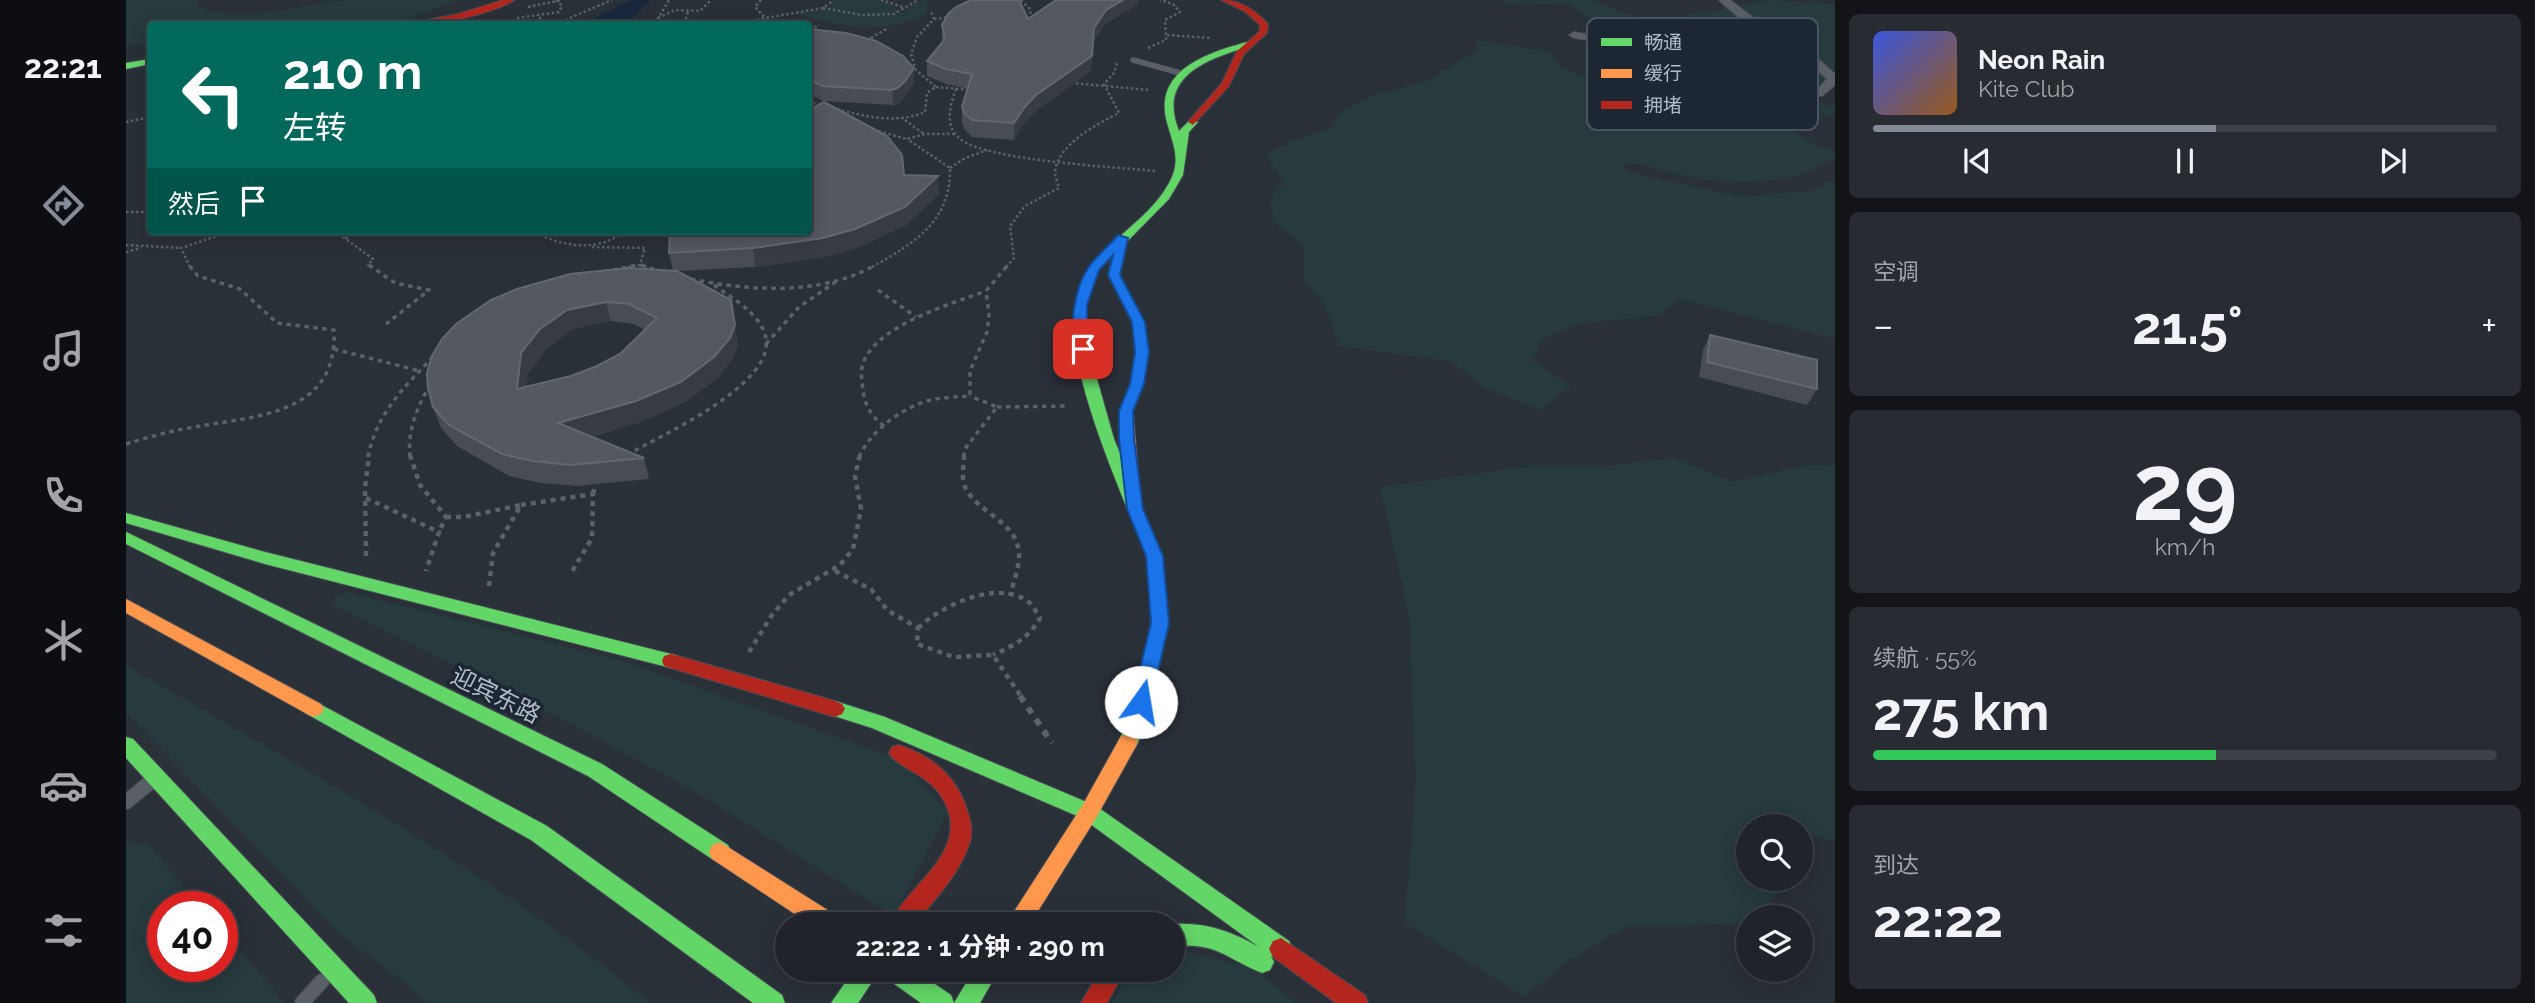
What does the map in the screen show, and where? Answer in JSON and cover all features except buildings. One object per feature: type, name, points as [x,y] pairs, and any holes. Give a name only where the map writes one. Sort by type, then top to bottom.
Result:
[{"type":"main road","points":[[405,21],[468,0]]},
{"type":"main road","points":[[428,21],[459,16],[511,0]]},
{"type":"main road","points":[[1025,912],[1088,812],[1135,729],[1160,623],[1154,556],[1107,439],[1086,365],[1080,332],[1081,305],[1093,269],[1164,199],[1178,175],[1184,131],[1216,98],[1226,84],[1240,53],[1263,33],[1264,24],[1272,17],[1271,5],[1228,1]]},
{"type":"main road","points":[[1228,1],[1247,9],[1264,24]]},
{"type":"main road","points":[[1181,148],[1171,127],[1167,100],[1172,88],[1184,74],[1205,61],[1251,43]]},
{"type":"main road","points":[[126,64],[147,61]]},
{"type":"main road","points":[[1122,238],[1114,275],[1138,322],[1142,352],[1137,384],[1126,411],[1126,439],[1135,509]]},
{"type":"main road","points":[[126,518],[265,558],[525,622],[725,676],[878,722],[1088,812],[1356,1003]]},
{"type":"main road","name":"迎宾东路","points":[[126,537],[595,770],[811,912]]},
{"type":"main road","points":[[126,605],[539,833],[773,1003]]},
{"type":"main road","points":[[725,676],[847,730]]},
{"type":"main road","points":[[126,746],[365,1003]]},
{"type":"main road","points":[[884,746],[920,762],[944,779],[957,807],[961,832],[949,859],[910,912]]},
{"type":"main road","points":[[1185,933],[1223,936],[1280,973]]},
{"type":"main road","points":[[843,1003],[859,982]]},
{"type":"main road","points":[[911,982],[942,1003]]},
{"type":"main road","points":[[966,1003],[980,982]]},
{"type":"main road","points":[[1093,1003],[1106,982]]},
{"type":"street","points":[[1724,0],[1748,18]]},
{"type":"street","points":[[1574,35],[1587,37]]},
{"type":"street","points":[[1818,64],[1835,79],[1822,92],[1818,92]]},
{"type":"lane","points":[[1133,60],[1184,74]]},
{"type":"lane","points":[[126,802],[156,779]]},
{"type":"lane","points":[[302,1003],[333,968]]},
{"type":"path","points":[[563,21],[612,0]]},
{"type":"path","points":[[656,21],[669,0]]},
{"type":"path","points":[[658,18],[675,10],[688,12],[705,9],[711,0]]},
{"type":"path","points":[[761,0],[755,7],[756,10],[768,19]]},
{"type":"path","points":[[755,21],[823,8],[834,0]]},
{"type":"path","points":[[881,0],[903,7],[918,0]]},
{"type":"path","points":[[1021,0],[1030,9],[1032,15],[1029,22]]},
{"type":"path","points":[[1139,51],[1166,40],[1165,20],[1180,12],[1173,4],[1160,0]]},
{"type":"path","points":[[823,8],[842,13],[880,15],[900,13],[904,10],[903,7]]},
{"type":"path","points":[[688,12],[687,18],[692,21]]},
{"type":"path","points":[[931,12],[934,19]]},
{"type":"path","points":[[539,16],[544,21]]},
{"type":"path","points":[[960,17],[934,19],[912,43],[909,53],[920,76],[936,87],[981,90]]},
{"type":"path","points":[[812,28],[819,24]]},
{"type":"path","points":[[875,49],[871,38],[888,28]]},
{"type":"path","points":[[1167,35],[1196,35],[1215,40]]},
{"type":"path","points":[[884,426],[872,418],[863,396],[860,371],[864,360],[873,349],[916,317],[986,291],[1014,258],[1010,226],[1018,212],[1059,188],[1055,173],[1059,160],[1088,131],[1119,113],[1105,87],[1106,79],[1114,73],[1121,56]]},
{"type":"path","points":[[915,64],[925,62]]},
{"type":"path","points":[[1069,82],[1154,91]]},
{"type":"path","points":[[812,103],[890,120],[905,119],[925,111],[927,93],[936,87]]},
{"type":"path","points":[[956,89],[949,108],[949,124],[961,140],[988,150],[1156,171]]},
{"type":"path","points":[[126,122],[147,118]]},
{"type":"path","points":[[905,119],[925,134]]},
{"type":"path","points":[[868,128],[916,142],[937,164],[950,168]]},
{"type":"path","points":[[906,139],[925,134],[956,134]]},
{"type":"path","points":[[950,168],[965,158],[988,150]]},
{"type":"path","points":[[688,279],[713,285],[771,287],[815,283],[858,274],[920,235],[941,214],[949,194],[950,168]]},
{"type":"path","points":[[126,212],[147,212]]},
{"type":"path","points":[[126,245],[181,248],[220,235]]},
{"type":"path","points":[[340,235],[373,259],[368,265],[395,283],[429,290],[386,324]]},
{"type":"path","points":[[346,239],[352,235]]},
{"type":"path","points":[[541,235],[564,244],[645,248],[640,265]]},
{"type":"path","points":[[592,247],[627,235]]},
{"type":"path","points":[[126,252],[145,247]]},
{"type":"path","points":[[126,444],[184,428],[264,417],[290,405],[317,387],[327,372],[336,342],[334,330],[277,323],[240,289],[198,276],[181,248]]},
{"type":"path","points":[[603,272],[640,265],[663,272]]},
{"type":"path","points":[[765,346],[793,310],[813,294],[844,277]]},
{"type":"path","points":[[618,462],[658,435],[722,404],[748,380],[766,356],[765,332],[753,313],[737,298],[713,285]]},
{"type":"path","points":[[878,290],[916,317]]},
{"type":"path","points":[[970,396],[970,371],[987,332],[989,315],[986,291]]},
{"type":"path","points":[[334,349],[420,371]]},
{"type":"path","points":[[366,558],[366,475],[378,424],[398,393],[437,353]]},
{"type":"path","points":[[436,375],[418,404],[410,425],[408,449],[414,473],[428,499],[446,517],[464,517],[593,494]]},
{"type":"path","points":[[748,652],[789,596],[812,580],[835,571],[853,550],[861,497],[855,476],[856,458],[884,426],[909,408],[929,400],[970,396],[997,407],[1067,406]]},
{"type":"path","points":[[997,407],[964,450],[963,485],[974,501],[1000,520],[1015,539],[1019,554],[1010,596]]},
{"type":"path","points":[[570,575],[592,544],[595,486]]},
{"type":"path","points":[[366,498],[439,532]]},
{"type":"path","points":[[489,588],[487,567],[498,541],[521,505]]},
{"type":"path","points":[[426,573],[446,517]]},
{"type":"path","points":[[835,571],[872,589],[887,610],[919,628]]},
{"type":"path","points":[[987,594],[1010,596],[1024,598],[1036,606],[1040,618],[1034,632],[1021,642],[993,654],[966,659],[939,656],[917,644],[919,628],[927,617],[968,598],[987,594]]},
{"type":"path","points":[[993,654],[1052,743]]},
{"type":"green space","points":[[126,0],[198,0],[197,6],[214,12],[252,14],[351,0],[458,0],[398,21],[147,21],[147,43],[126,45]]},
{"type":"green space","points":[[836,0],[879,0],[903,10],[895,14],[876,16],[827,8]]},
{"type":"green space","points":[[928,0],[926,13],[896,25],[879,27],[845,25],[796,14],[823,9],[895,15],[918,2]]},
{"type":"green space","points":[[1496,0],[1592,0],[1636,18],[1589,18],[1566,3],[1524,5]]},
{"type":"green space","points":[[1772,0],[1835,4],[1835,84],[1818,85],[1818,18],[1689,18],[1687,15]]},
{"type":"green space","points":[[1477,40],[1550,52],[1562,68],[1587,78],[1587,130],[1790,130],[1814,144],[1835,152],[1835,157],[1806,172],[1759,182],[1726,182],[1625,163],[1628,172],[1741,197],[1811,191],[1835,179],[1835,339],[1681,299],[1659,315],[1577,324],[1541,340],[1533,361],[1571,386],[1540,410],[1483,387],[1450,361],[1339,346],[1325,305],[1304,282],[1304,246],[1273,221],[1271,197],[1284,183],[1266,155],[1291,141],[1331,128],[1342,111],[1372,96],[1427,81],[1476,51]]},
{"type":"green space","points":[[1818,102],[1835,107],[1835,117],[1818,113]]},
{"type":"green space","points":[[1675,458],[1732,482],[1808,465],[1835,466],[1835,841],[1813,836],[1813,814],[1736,814],[1736,891],[1777,891],[1770,905],[1736,905],[1736,924],[1627,926],[1567,962],[1525,997],[1405,923],[1416,781],[1409,615],[1380,487],[1528,467],[1596,467]]},
{"type":"green space","points":[[346,592],[623,661],[901,760],[948,812],[896,912],[888,912],[699,794],[573,725],[335,606],[334,598]]},
{"type":"green space","points":[[126,666],[328,783],[461,865],[589,955],[650,1003],[426,1003],[408,985],[341,935],[126,713]]},
{"type":"green space","points":[[126,841],[148,845],[189,891],[147,891],[147,982],[238,982],[238,949],[285,1003],[126,1003]]},
{"type":"green space","points":[[1185,951],[1252,968],[1297,1003],[1112,1003],[1123,983],[1185,982]]},
{"type":"water","points":[[631,0],[651,0],[630,21],[588,21]]},
{"type":"traffic: fast","points":[[1181,148],[1171,124],[1169,105],[1172,89],[1180,76],[1210,57],[1251,43]]},
{"type":"traffic: fast","points":[[126,66],[147,62]]},
{"type":"traffic: fast","points":[[1128,742],[1135,729],[1160,623],[1154,556],[1107,439],[1086,365],[1080,332],[1081,305],[1093,269],[1164,199],[1178,175],[1184,131],[1193,122]]},
{"type":"traffic: fast","points":[[126,518],[265,558],[671,661]]},
{"type":"traffic: fast","points":[[126,537],[595,770],[720,852]]},
{"type":"traffic: fast","points":[[314,709],[539,833],[773,1003]]},
{"type":"traffic: fast","points":[[835,709],[878,722],[1089,812],[1281,949]]},
{"type":"traffic: fast","points":[[126,745],[365,1003]]},
{"type":"traffic: fast","points":[[1185,934],[1220,940],[1262,962]]},
{"type":"traffic: fast","points":[[843,1003],[859,982]]},
{"type":"traffic: fast","points":[[911,982],[942,1003]]},
{"type":"traffic: fast","points":[[966,1003],[979,982]]},
{"type":"traffic: slow","points":[[1122,238],[1114,275],[1138,322],[1142,352],[1137,384],[1126,412],[1130,469]]},
{"type":"traffic: slow","points":[[126,605],[314,709]]},
{"type":"traffic: slow","points":[[1025,912],[1089,812],[1128,742]]},
{"type":"traffic: slow","points":[[720,852],[811,912]]},
{"type":"traffic: jam","points":[[428,21],[459,16],[511,0]]},
{"type":"traffic: jam","points":[[1193,122],[1226,84],[1240,53],[1263,33],[1264,24],[1247,9],[1225,0]]},
{"type":"traffic: jam","points":[[671,661],[835,709]]},
{"type":"traffic: jam","points":[[899,753],[918,762],[941,780],[952,797],[961,831],[958,845],[945,869],[911,912]]},
{"type":"traffic: jam","points":[[1281,949],[1356,1003]]},
{"type":"traffic: jam","points":[[1093,1003],[1106,982]]},
{"type":"route","points":[[1083,349],[1080,332],[1081,305],[1093,269],[1122,238],[1114,275],[1138,322],[1142,352],[1137,384],[1126,411],[1126,439],[1135,509],[1154,556],[1160,623],[1141,702]]}]
